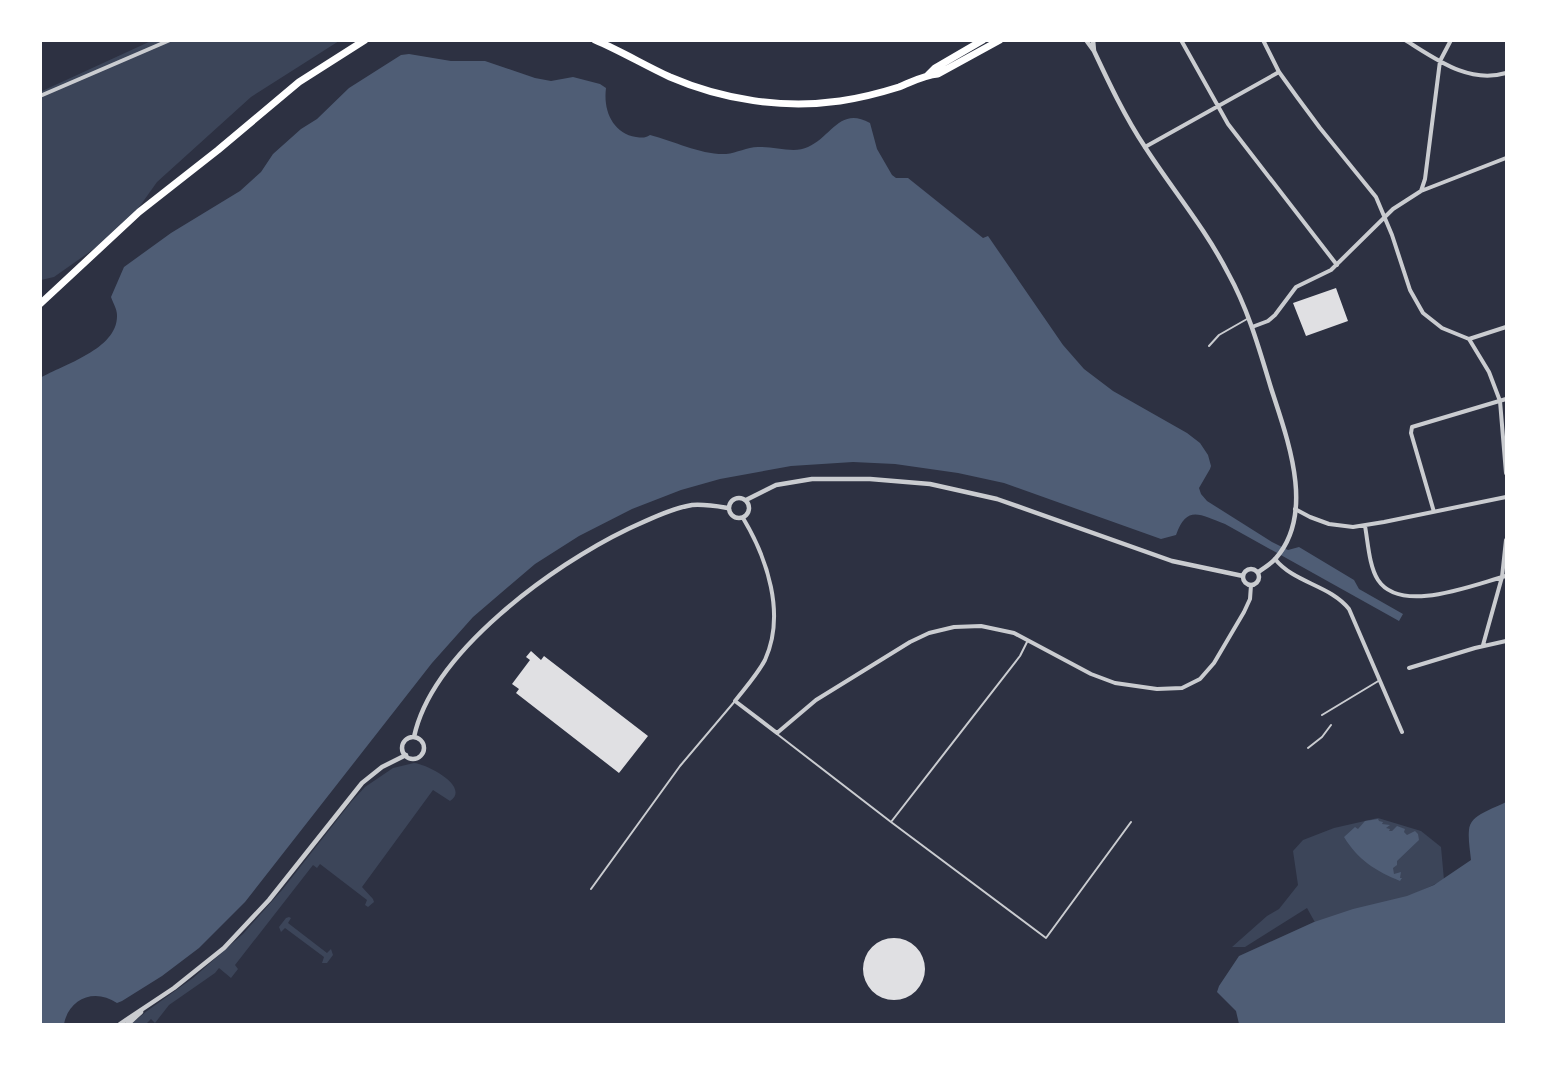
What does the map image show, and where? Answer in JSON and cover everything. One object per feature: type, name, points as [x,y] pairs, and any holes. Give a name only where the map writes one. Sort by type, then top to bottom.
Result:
[{"type":"highway","points":[[40,304],[139,212],[218,150],[298,82],[365,40]]},
{"type":"highway","points":[[595,40],[689,85],[753,101],[798,104],[841,101],[884,91],[928,75],[938,74],[1000,40]]},
{"type":"highway","points":[[928,75],[935,68],[983,40]]},
{"type":"street","points":[[40,96],[158,42],[170,40]]},
{"type":"street","points":[[1086,40],[1145,147],[1221,259],[1249,317],[1291,453],[1296,488],[1295,509],[1283,546],[1275,560],[1258,572]]},
{"type":"street","points":[[1093,40],[1094,51]]},
{"type":"street","points":[[1181,40],[1228,124],[1337,265]]},
{"type":"street","points":[[1263,40],[1279,72],[1320,128],[1376,197],[1410,290],[1423,313],[1442,328],[1469,339],[1489,372],[1500,401],[1506,473]]},
{"type":"street","points":[[1405,40],[1458,71],[1485,77],[1506,73]]},
{"type":"street","points":[[1421,191],[1425,179],[1440,62],[1451,40]]},
{"type":"street","points":[[1145,147],[1279,72]]},
{"type":"street","points":[[1252,327],[1268,321],[1296,287],[1327,273],[1384,216],[1421,191],[1506,158]]},
{"type":"street","points":[[1469,339],[1506,327]]},
{"type":"street","points":[[1434,512],[1411,433],[1412,427],[1506,399]]},
{"type":"street","points":[[728,508],[731,501],[736,498],[746,500],[776,485],[812,479],[870,479],[930,484],[998,499],[1172,561],[1243,576]]},
{"type":"street","points":[[1295,509],[1318,521],[1337,526],[1365,526],[1506,497]]},
{"type":"street","points":[[743,518],[749,508],[746,500]]},
{"type":"street","points":[[414,737],[424,705],[441,679],[489,626],[527,591],[591,548],[658,515],[707,504],[728,508]]},
{"type":"street","points":[[728,508],[733,517],[743,518]]},
{"type":"street","points":[[743,518],[754,540],[771,588],[774,624],[764,662],[735,701],[777,733],[816,700],[910,642],[928,633],[954,627],[981,626],[1006,630],[1029,639],[1091,674],[1115,683],[1157,689],[1187,686],[1200,679],[1214,663],[1244,612],[1250,599],[1251,585]]},
{"type":"street","points":[[1365,526],[1375,574],[1384,587],[1397,595],[1414,597],[1440,593],[1504,577]]},
{"type":"street","points":[[1484,645],[1504,577],[1506,540]]},
{"type":"street","points":[[1275,560],[1285,569],[1343,602],[1352,616],[1402,732]]},
{"type":"street","points":[[1243,576],[1249,569],[1258,572]]},
{"type":"street","points":[[1251,585],[1259,581],[1258,572]]},
{"type":"street","points":[[1243,576],[1244,581],[1251,585]]},
{"type":"street","points":[[1409,668],[1484,645],[1506,641]]},
{"type":"street","points":[[414,737],[423,743],[424,751],[417,758],[406,755],[403,747],[406,740],[414,737]]},
{"type":"street","points":[[120,1024],[193,974],[234,938],[269,900],[362,783],[382,766],[406,755]]},
{"type":"street","points":[[128,1024],[143,1009]]},
{"type":"lane","points":[[1209,346],[1219,334],[1249,317]]},
{"type":"lane","points":[[891,822],[1020,656],[1029,639]]},
{"type":"lane","points":[[1322,715],[1380,680]]},
{"type":"lane","points":[[591,889],[680,766],[735,701]]},
{"type":"lane","points":[[1308,748],[1322,737],[1331,725]]},
{"type":"lane","points":[[777,733],[1046,938],[1131,822]]},
{"type":"shaded area","points":[[151,41],[339,41],[251,97],[157,182],[125,227],[54,277],[41,280],[40,92]]},
{"type":"shaded area","points":[[409,54],[451,61],[485,61],[535,78],[551,81],[573,77],[600,84],[606,88],[606,105],[611,120],[621,131],[636,137],[644,138],[650,135],[717,154],[758,147],[802,149],[816,142],[844,120],[860,119],[870,123],[877,149],[892,175],[896,178],[908,178],[983,238],[988,236],[1063,345],[1084,369],[1113,391],[1187,433],[1200,443],[1208,455],[1211,466],[1199,488],[1207,501],[1288,550],[1299,547],[1354,580],[1359,589],[1403,614],[1399,621],[1225,524],[1201,515],[1195,514],[1185,519],[1176,535],[1161,539],[1004,483],[958,473],[895,464],[853,462],[791,466],[720,479],[681,490],[632,509],[579,536],[535,564],[473,617],[432,663],[245,902],[199,948],[162,976],[122,1001],[117,1003],[100,996],[84,998],[71,1008],[64,1024],[41,1024],[40,378],[88,354],[109,337],[115,327],[117,315],[111,297],[124,267],[171,233],[240,191],[261,172],[273,154],[301,129],[317,119],[349,88],[401,55]]},
{"type":"shaded area","points":[[414,763],[428,767],[445,777],[455,789],[455,795],[450,801],[433,790],[362,887],[374,902],[368,907],[365,905],[367,900],[320,864],[317,868],[313,865],[235,965],[238,969],[231,978],[219,968],[169,1005],[155,1023],[151,1019],[146,1024],[131,1024],[193,978],[243,934],[282,890],[365,787],[393,768]]},
{"type":"shaded area","points":[[1506,802],[1506,1024],[1239,1024],[1236,1011],[1217,992],[1239,956],[1314,922],[1353,909],[1407,896],[1434,885],[1471,860],[1470,824],[1478,816]]},
{"type":"shaded area","points":[[1378,818],[1421,831],[1441,847],[1444,880],[1399,901],[1317,926],[1307,908],[1245,947],[1232,947],[1267,916],[1279,909],[1298,885],[1293,851],[1303,840],[1334,828]]},
{"type":"shaded area","points":[[1378,819],[1383,822],[1382,824],[1390,825],[1386,828],[1390,829],[1389,831],[1397,826],[1405,829],[1404,832],[1407,835],[1415,831],[1418,834],[1419,840],[1397,861],[1397,865],[1393,868],[1394,874],[1401,872],[1400,881],[1368,864],[1344,837],[1355,827],[1358,829],[1365,821]]},
{"type":"shaded area","points":[[289,917],[291,918],[288,923],[327,953],[331,949],[333,955],[327,963],[322,963],[324,957],[285,928],[281,932],[279,927]]},
{"type":"building","points":[[1336,288],[1348,321],[1306,336],[1293,303]]},
{"type":"building","points":[[531,651],[541,660],[544,656],[648,736],[619,773],[516,693],[519,689],[512,684],[530,660],[526,657]]},
{"type":"building","points":[[894,938],[911,943],[916,947],[920,952],[925,969],[920,986],[916,991],[911,995],[894,1000],[877,995],[872,991],[868,986],[863,969],[868,952],[872,947],[877,943]]}]
